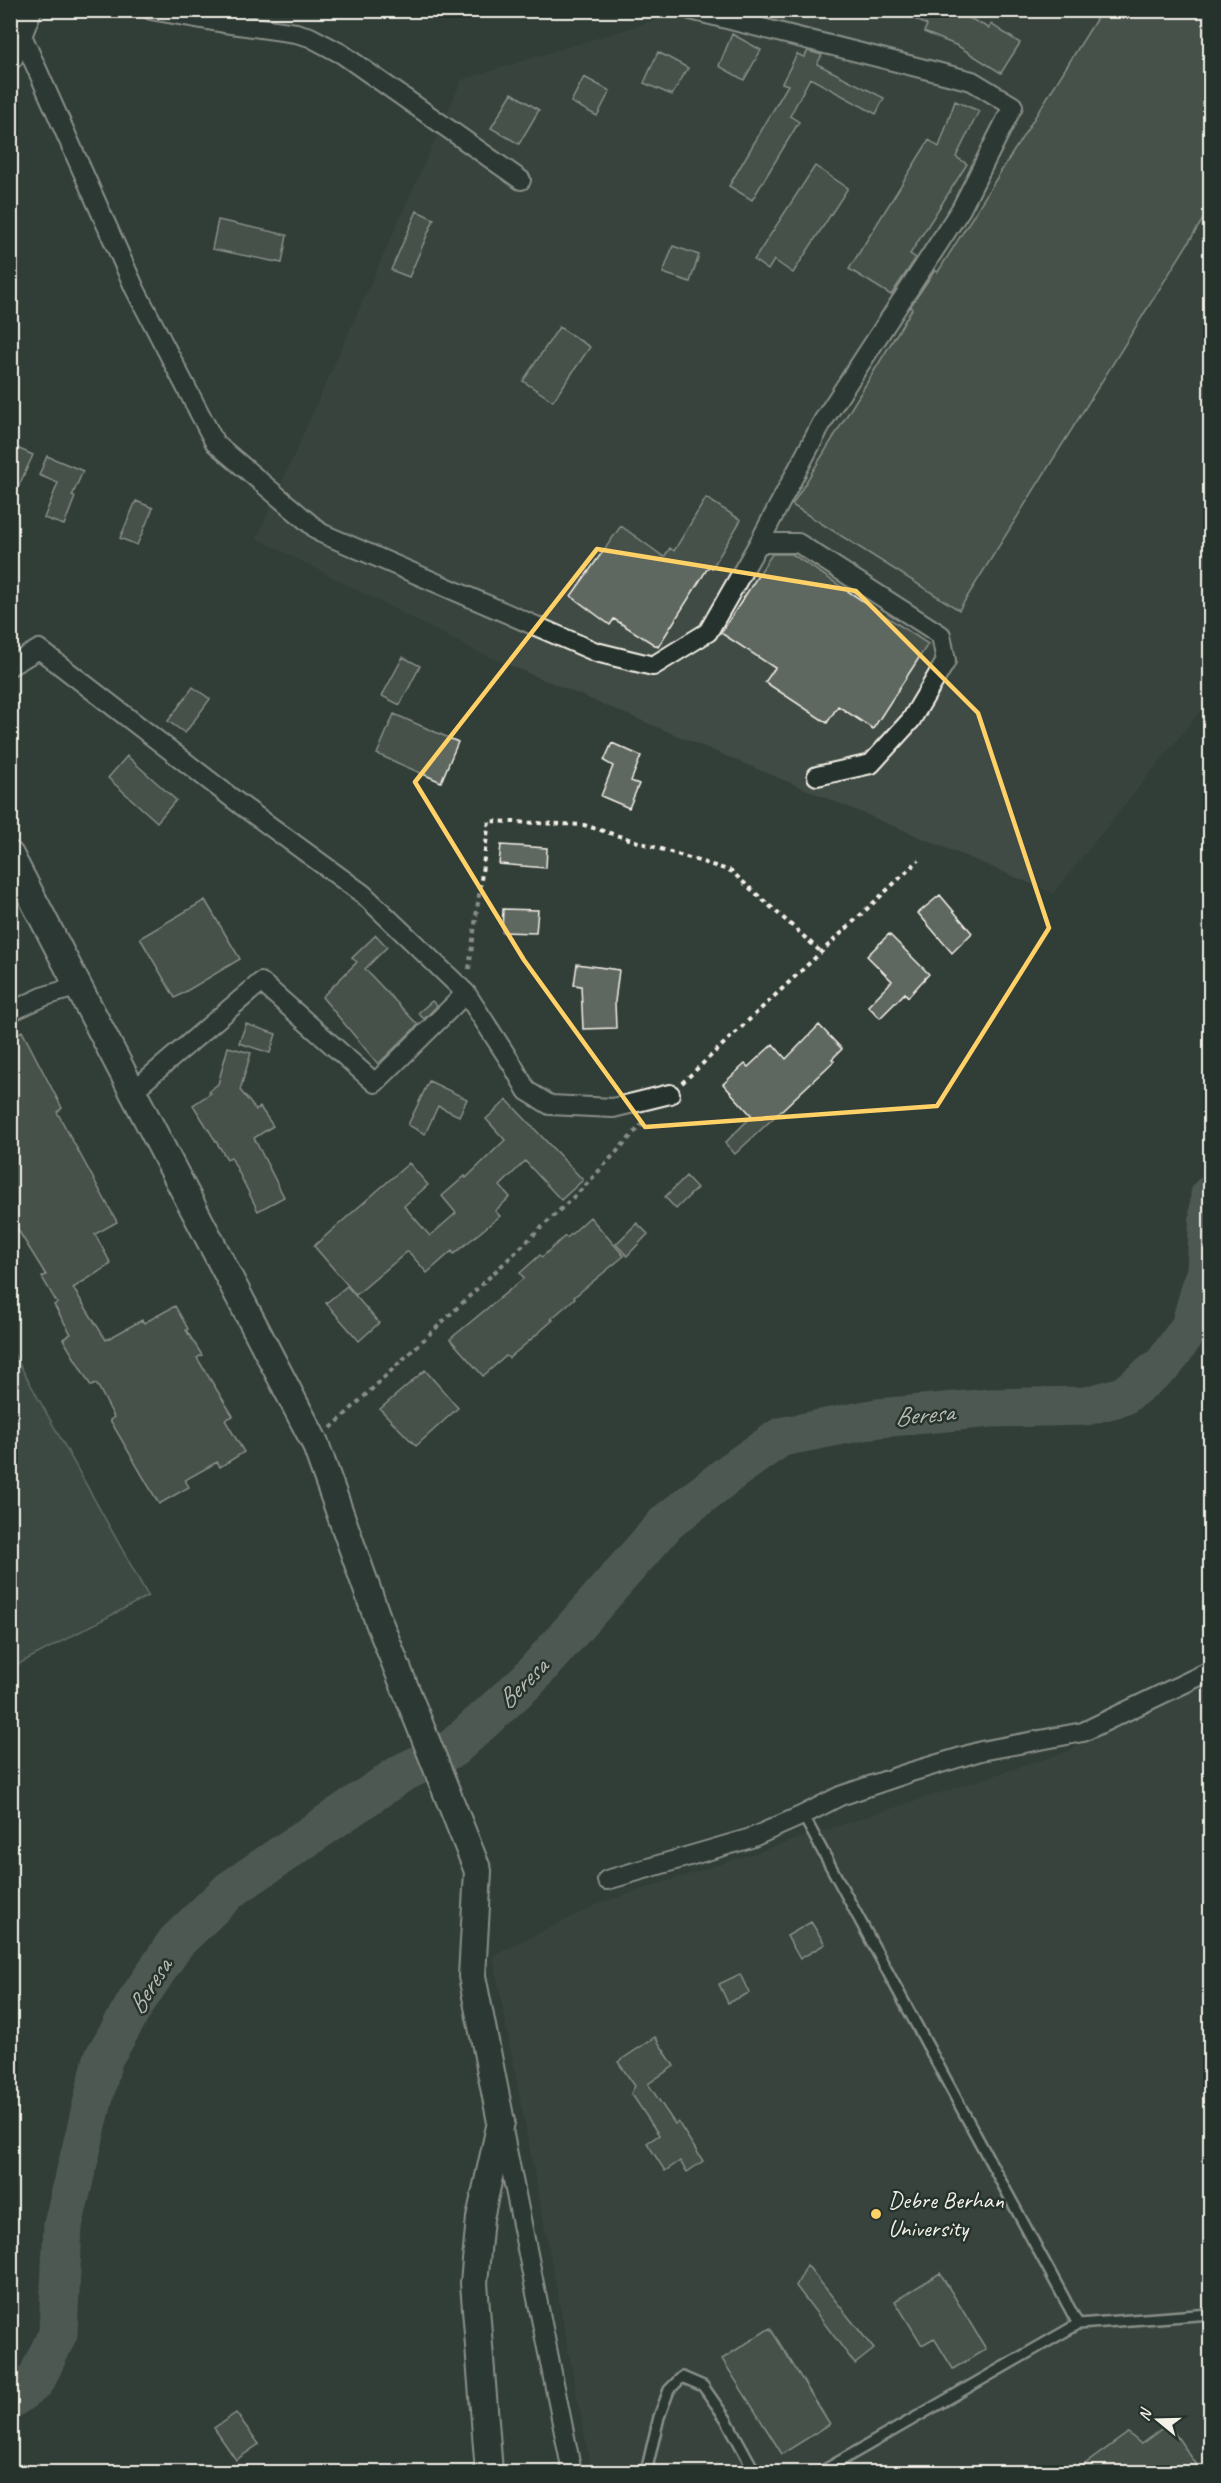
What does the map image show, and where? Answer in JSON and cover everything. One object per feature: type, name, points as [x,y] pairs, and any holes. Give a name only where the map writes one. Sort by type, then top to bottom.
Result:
[{"type":"main road","points":[[10,56],[24,21]]},
{"type":"main road","points":[[10,855],[315,1443],[378,1620],[478,1871],[472,1976],[501,2122],[480,2218],[474,2283],[489,2472]]},
{"type":"street","points":[[151,10],[296,33],[324,44],[342,54],[521,180]]},
{"type":"street","points":[[224,23],[233,18],[239,10]]},
{"type":"street","points":[[24,21],[135,289],[215,443],[321,533],[596,652],[653,666],[708,632],[759,543],[824,421],[961,209],[1012,106],[972,81],[691,10]]},
{"type":"street","points":[[759,543],[798,543],[941,634],[946,661],[911,720],[872,764],[817,776]]},
{"type":"street","points":[[10,666],[39,650],[241,805],[363,894],[466,993],[512,1064],[526,1091],[550,1105],[613,1108],[670,1094]]},
{"type":"street","points":[[133,1091],[261,982],[375,1083],[466,993]]},
{"type":"street","points":[[10,1012],[45,996],[79,986]]},
{"type":"street","points":[[607,1880],[751,1838],[840,1796],[981,1751],[1083,1732],[1210,1671]]},
{"type":"street","points":[[501,2122],[572,2472]]},
{"type":"lane","points":[[803,1815],[1078,2324]]},
{"type":"lane","points":[[821,2472],[1078,2324],[1210,2314]]},
{"type":"lane","points":[[646,2472],[659,2417],[669,2390],[682,2378],[704,2386],[726,2419],[755,2472]]},
{"type":"path","points":[[466,993],[489,821],[584,825],[731,871],[821,952]]},
{"type":"path","points":[[315,1443],[584,1187],[670,1094],[919,860]]},
{"type":"highlighted area","points":[[597,549],[856,591],[978,713],[1049,928],[937,1106],[645,1127],[524,960],[415,782]]},
{"type":"shaded area","points":[[685,11],[1210,11],[1210,699],[1053,893],[478,652],[257,538],[462,80]]},
{"type":"shaded area","points":[[11,1349],[148,1596],[10,1668]]},
{"type":"shaded area","name":"Debre Berhan University","points":[[1210,1665],[1210,2472],[592,2472],[493,1956],[601,1903],[1070,1751]]},
{"type":"building","points":[[896,10],[953,10],[989,28],[991,24],[1020,43],[1001,73],[958,46],[924,32],[927,25]]},
{"type":"building","points":[[1102,10],[1210,10],[1210,208],[959,610],[792,505],[912,309],[910,307],[935,270],[938,272]]},
{"type":"building","points":[[732,34],[761,50],[744,80],[719,66]]},
{"type":"building","points":[[808,51],[822,55],[817,64],[884,98],[876,114],[810,78],[790,116],[799,122],[752,200],[729,186],[788,85],[782,83],[797,54],[804,57]]},
{"type":"building","points":[[658,52],[688,68],[672,95],[644,83]]},
{"type":"building","points":[[584,77],[610,91],[597,116],[571,102]]},
{"type":"building","points":[[512,93],[539,110],[519,144],[491,128]]},
{"type":"building","points":[[955,101],[979,111],[956,157],[967,164],[910,254],[916,258],[891,295],[849,269],[929,140],[939,147]]},
{"type":"building","points":[[815,166],[848,188],[793,273],[774,260],[768,270],[754,260]]},
{"type":"building","points":[[417,211],[434,219],[409,277],[391,270]]},
{"type":"building","points":[[218,220],[287,235],[282,263],[212,249]]},
{"type":"building","points":[[673,246],[699,255],[690,282],[663,273]]},
{"type":"building","points":[[559,327],[590,347],[553,401],[523,381]]},
{"type":"building","points":[[10,445],[33,455],[10,505]]},
{"type":"building","points":[[47,456],[83,471],[72,496],[75,497],[64,525],[44,518],[58,483],[39,475]]},
{"type":"building","points":[[706,498],[741,520],[712,568],[709,566],[658,647],[614,619],[610,625],[571,596],[621,526],[664,557],[670,548],[674,551]]},
{"type":"building","points":[[136,501],[153,508],[137,545],[120,538]]},
{"type":"building","points":[[772,554],[792,554],[928,644],[873,729],[838,706],[827,723],[765,682],[775,668],[721,633]]},
{"type":"building","points":[[403,657],[420,666],[400,705],[382,696]]},
{"type":"building","points":[[193,687],[210,699],[185,733],[168,721]]},
{"type":"building","points":[[394,714],[458,742],[441,782],[377,754]]},
{"type":"building","points":[[612,743],[641,756],[631,781],[639,784],[629,808],[601,796],[613,766],[604,761]]},
{"type":"building","points":[[127,756],[176,800],[157,822],[108,778]]},
{"type":"building","points":[[501,845],[547,848],[546,868],[499,864]]},
{"type":"building","points":[[940,895],[972,933],[952,953],[918,913]]},
{"type":"building","points":[[205,900],[240,959],[175,998],[140,938]]},
{"type":"building","points":[[503,909],[538,910],[536,933],[502,932]]},
{"type":"building","points":[[889,934],[929,974],[908,997],[905,993],[880,1018],[868,1006],[892,981],[867,956]]},
{"type":"building","points":[[376,935],[387,947],[365,969],[418,1025],[378,1064],[322,997],[357,962],[352,958]]},
{"type":"building","points":[[577,964],[619,970],[615,1002],[616,1028],[583,1029],[581,986],[574,985]]},
{"type":"building","points":[[432,1001],[437,1006],[424,1019],[418,1013]]},
{"type":"building","points":[[246,1024],[276,1034],[270,1053],[239,1043]]},
{"type":"building","points":[[819,1025],[842,1049],[832,1059],[834,1061],[735,1154],[725,1143],[752,1116],[723,1084],[745,1064],[748,1067],[773,1044],[786,1059]]},
{"type":"building","points":[[22,1031],[62,1108],[57,1112],[117,1222],[95,1234],[111,1264],[73,1288],[106,1340],[142,1320],[144,1323],[175,1306],[188,1329],[186,1330],[202,1355],[197,1358],[233,1416],[225,1420],[244,1452],[220,1467],[217,1462],[185,1480],[189,1487],[159,1504],[110,1420],[114,1417],[99,1388],[96,1384],[91,1386],[63,1339],[71,1334],[54,1305],[57,1303],[42,1277],[46,1275],[10,1217],[10,1038]]},
{"type":"building","points":[[228,1047],[251,1053],[240,1090],[256,1110],[260,1107],[273,1126],[254,1138],[284,1197],[258,1211],[231,1157],[227,1159],[193,1105],[211,1093],[209,1091],[218,1084]]},
{"type":"building","points":[[429,1081],[467,1099],[459,1116],[438,1106],[425,1134],[408,1125]]},
{"type":"building","points":[[507,1100],[583,1180],[561,1200],[525,1161],[500,1186],[510,1197],[495,1211],[500,1216],[454,1254],[452,1251],[427,1273],[408,1251],[356,1295],[314,1246],[409,1163],[428,1185],[404,1206],[430,1236],[456,1213],[442,1196],[465,1176],[466,1178],[505,1140],[486,1119]]},
{"type":"building","points":[[686,1176],[697,1188],[676,1209],[665,1197]]},
{"type":"building","points":[[590,1217],[624,1256],[574,1297],[528,1342],[509,1358],[506,1356],[483,1376],[450,1339],[524,1278],[520,1273],[540,1255],[542,1257],[565,1236],[567,1238]]},
{"type":"building","points":[[637,1223],[648,1234],[627,1256],[616,1244]]},
{"type":"building","points":[[347,1286],[379,1323],[359,1341],[326,1303]]},
{"type":"building","points":[[425,1370],[458,1408],[416,1446],[380,1409]]},
{"type":"building","points":[[811,1922],[825,1944],[800,1959],[787,1936]]},
{"type":"building","points":[[740,1974],[749,1993],[728,2003],[719,1984]]},
{"type":"building","points":[[655,2037],[674,2066],[648,2084],[675,2124],[678,2122],[703,2161],[687,2172],[680,2161],[665,2171],[647,2143],[659,2135],[631,2093],[635,2086],[618,2062]]},
{"type":"building","points":[[807,2265],[874,2349],[855,2364],[796,2286]]},
{"type":"building","points":[[940,2273],[986,2349],[953,2369],[934,2338],[922,2345],[895,2301]]},
{"type":"building","points":[[770,2328],[830,2424],[782,2454],[722,2359]]},
{"type":"building","points":[[236,2413],[259,2444],[236,2460],[214,2428]]},
{"type":"building","points":[[1168,2424],[1202,2472],[1074,2472],[1128,2433],[1141,2444]]},
{"type":"waterway","name":"Beresa","points":[[10,2400],[35,2382],[58,2333],[63,2225],[103,2059],[138,1999],[176,1942],[230,1890],[402,1773],[453,1748],[528,1680],[667,1522],[735,1469],[781,1437],[878,1418],[991,1408],[1086,1406],[1123,1396],[1164,1364],[1190,1327],[1206,1270],[1210,1195]]},
{"type":"place","name":"Debre Berhan University","points":[[876,2214]]}]
